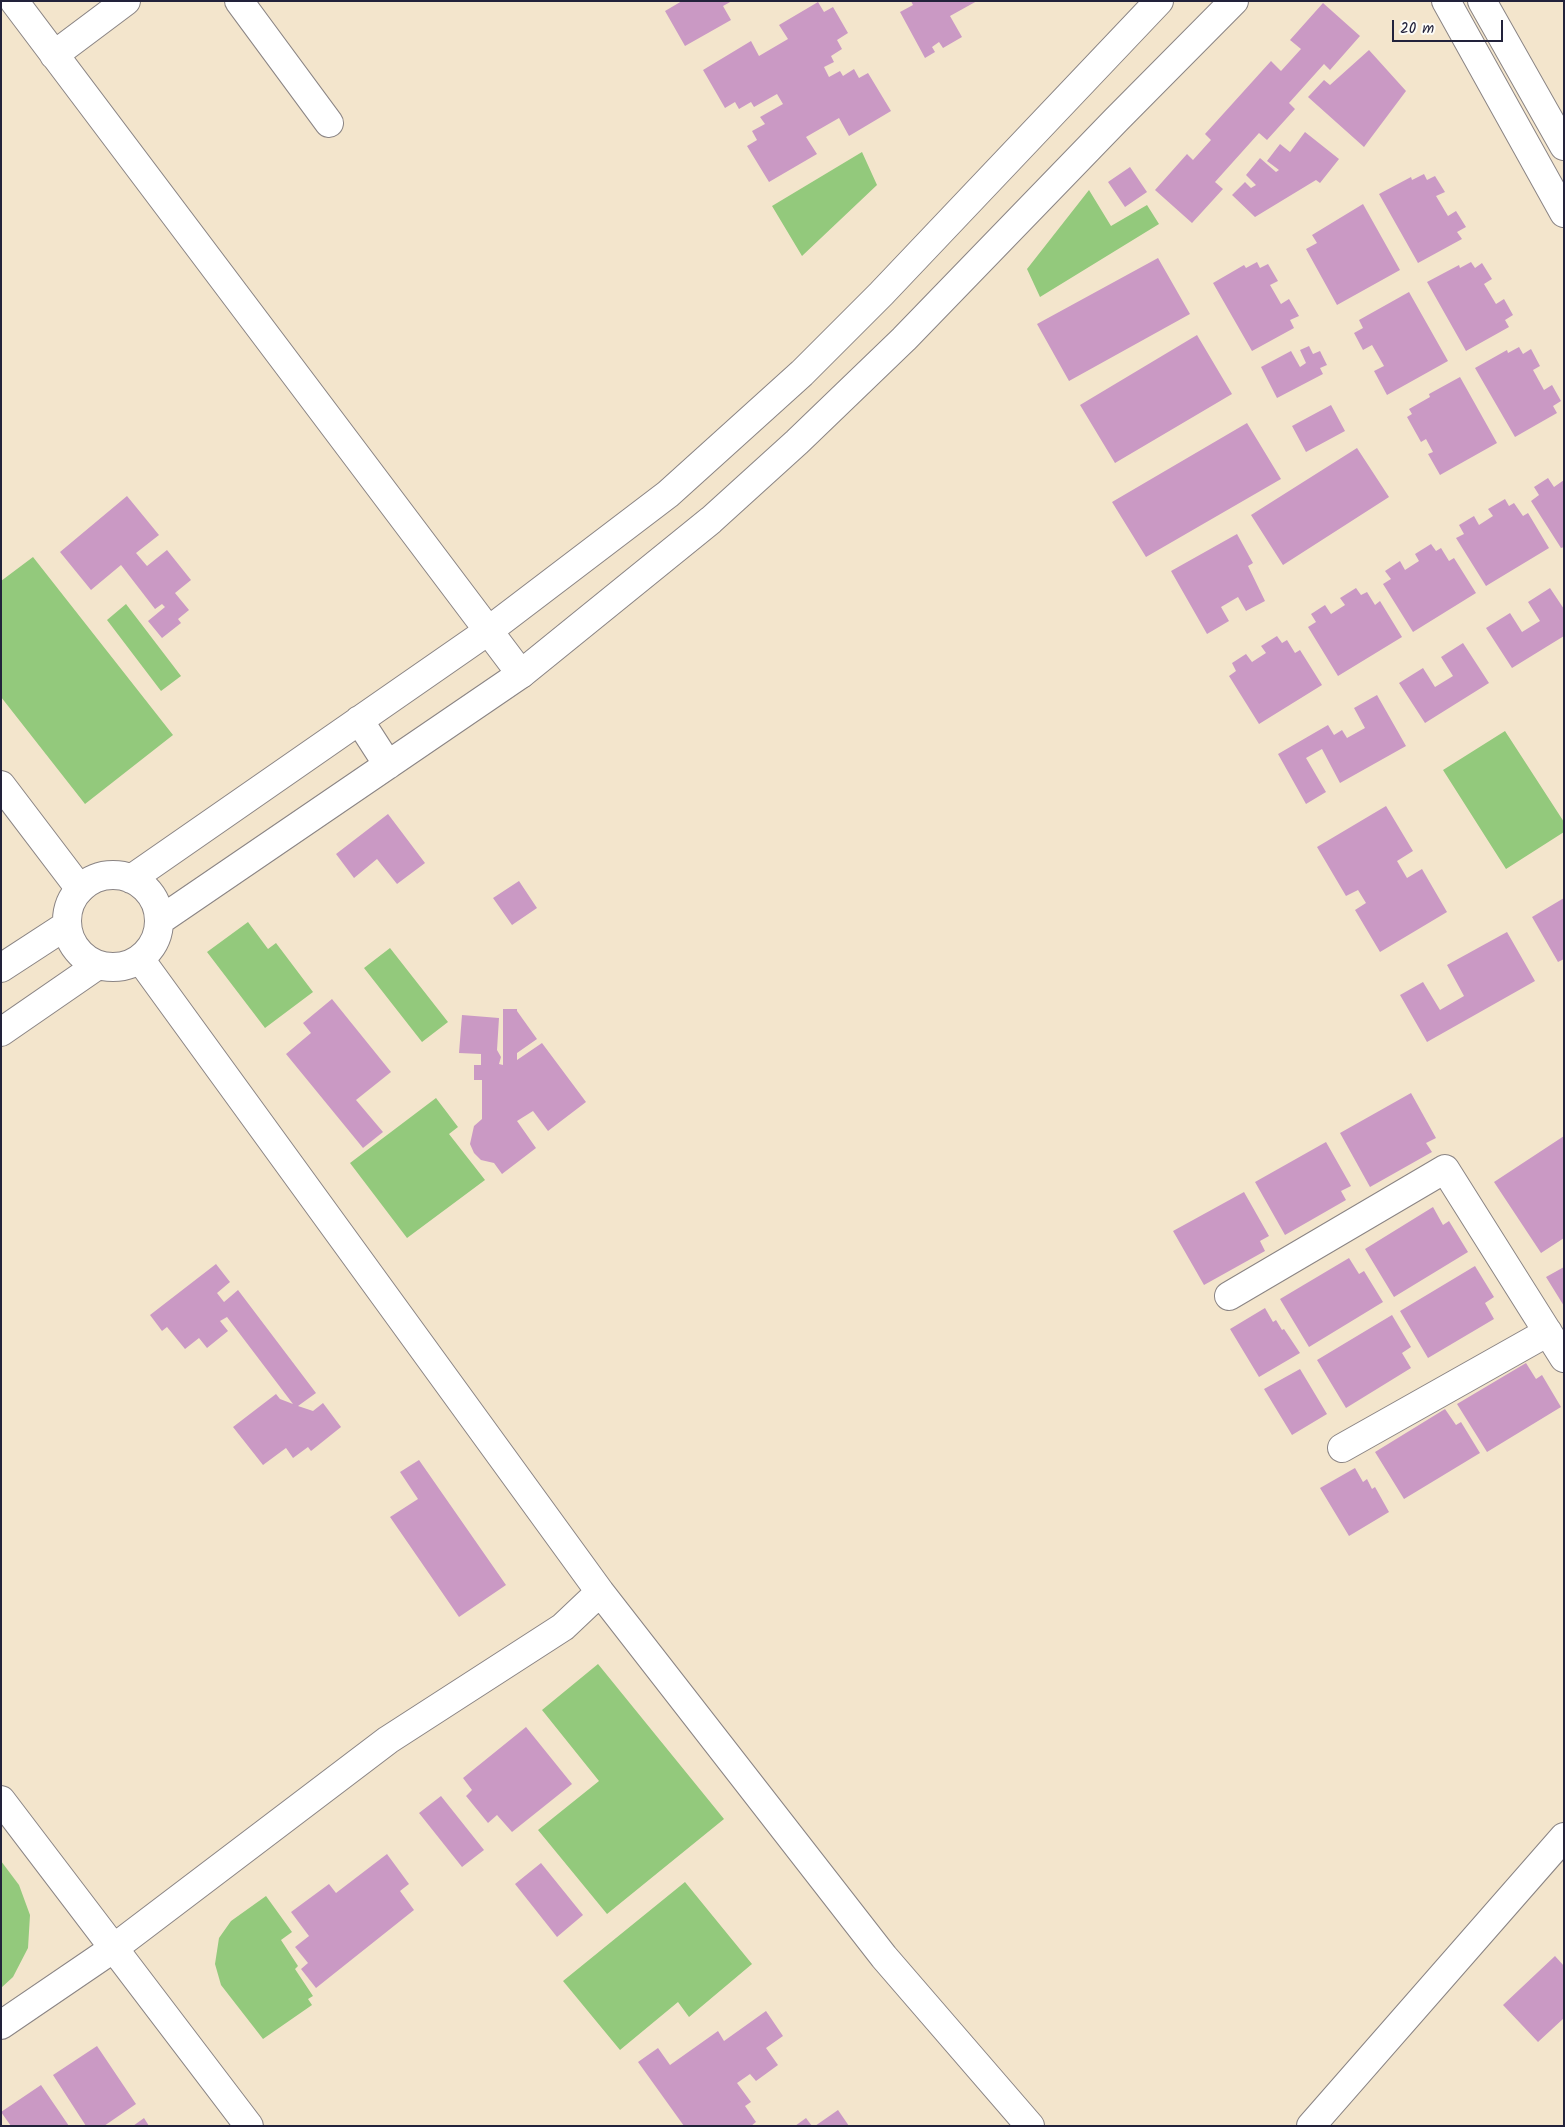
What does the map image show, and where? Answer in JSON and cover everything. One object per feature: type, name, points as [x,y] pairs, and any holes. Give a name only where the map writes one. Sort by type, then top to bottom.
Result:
[{"type":"street","points":[[14,1],[521,674]]},
{"type":"street","points":[[54,55],[126,1]]},
{"type":"street","points":[[239,1],[329,123]]},
{"type":"street","points":[[131,879],[488,631],[668,494],[802,373],[880,294],[1159,1]]},
{"type":"street","points":[[159,921],[521,674],[711,520],[845,397],[904,339],[1234,1]]},
{"type":"street","points":[[1446,1],[1564,213]]},
{"type":"street","points":[[1482,1],[1564,146]]},
{"type":"street","points":[[360,720],[388,765]]},
{"type":"street","points":[[1,785],[80,889]]},
{"type":"street","points":[[104,876],[118,876],[131,879],[142,886],[151,896],[157,908],[159,921],[150,949],[140,959],[126,966],[98,965],[86,959],[77,949],[67,925],[68,912],[80,889],[104,876]]},
{"type":"street","points":[[1,968],[67,925]]},
{"type":"street","points":[[140,959],[600,1592],[884,1957],[1030,2126]]},
{"type":"street","points":[[1,1032],[98,965]]},
{"type":"street","points":[[1229,1296],[1445,1169],[1564,1358]]},
{"type":"street","points":[[1342,1448],[1548,1332]]},
{"type":"street","points":[[1,2025],[114,1948],[388,1740],[563,1627],[600,1592]]},
{"type":"street","points":[[1,1800],[249,2126]]},
{"type":"street","points":[[1311,2126],[1564,1837]]},
{"type":"green space","points":[[862,152],[877,185],[802,256],[772,206]]},
{"type":"green space","points":[[1089,190],[1111,226],[1147,205],[1159,224],[1040,297],[1027,269]]},
{"type":"green space","points":[[33,557],[173,735],[85,804],[1,697],[1,581]]},
{"type":"green space","points":[[126,604],[181,676],[161,691],[107,620]]},
{"type":"green space","points":[[1505,731],[1564,822],[1564,832],[1506,869],[1443,770]]},
{"type":"green space","points":[[248,922],[268,949],[276,943],[313,992],[265,1028],[207,952]]},
{"type":"green space","points":[[390,948],[448,1022],[422,1042],[364,968]]},
{"type":"green space","points":[[436,1098],[458,1127],[449,1134],[485,1180],[407,1238],[350,1163]]},
{"type":"green space","points":[[598,1664],[724,1819],[607,1914],[538,1830],[599,1781],[542,1710]]},
{"type":"green space","points":[[1,1861],[19,1885],[30,1915],[28,1948],[13,1977],[1,1988]]},
{"type":"green space","points":[[685,1882],[752,1964],[689,2017],[678,2002],[620,2050],[563,1981]]},
{"type":"green space","points":[[266,1896],[292,1932],[281,1940],[298,1966],[295,1969],[313,1996],[308,1999],[312,2005],[263,2039],[221,1985],[215,1964],[219,1938],[231,1921]]},
{"type":"building","points":[[682,1],[732,1],[723,6],[731,20],[685,46],[665,11]]},
{"type":"building","points":[[911,1],[977,1],[950,16],[962,37],[943,48],[939,42],[932,47],[935,52],[925,58],[900,12],[913,5]]},
{"type":"building","points":[[818,2],[824,12],[833,7],[848,33],[837,40],[842,49],[831,56],[834,62],[824,67],[829,77],[840,71],[843,76],[854,69],[859,78],[868,73],[891,111],[849,136],[839,118],[806,137],[817,154],[769,182],[747,146],[757,140],[752,131],[765,124],[760,117],[783,104],[777,94],[754,107],[751,102],[739,109],[735,102],[725,108],[703,70],[751,41],[759,56],[788,39],[779,25]]},
{"type":"building","points":[[1323,3],[1360,36],[1330,70],[1324,64],[1289,103],[1295,109],[1267,140],[1259,133],[1215,182],[1223,189],[1192,223],[1155,190],[1187,154],[1193,160],[1211,140],[1205,134],[1271,61],[1281,71],[1301,49],[1290,40]]},
{"type":"building","points":[[1369,50],[1406,91],[1364,147],[1308,97],[1324,80],[1330,85]]},
{"type":"building","points":[[1305,132],[1339,159],[1320,183],[1316,180],[1255,217],[1232,195],[1245,182],[1251,188],[1256,185],[1246,175],[1260,158],[1276,172],[1279,170],[1267,161],[1280,144],[1290,152]]},
{"type":"building","points":[[1130,167],[1147,192],[1125,207],[1108,182]]},
{"type":"building","points":[[1424,174],[1427,180],[1435,176],[1445,192],[1436,196],[1448,216],[1456,211],[1466,227],[1457,232],[1462,239],[1418,263],[1379,194],[1411,177],[1412,180]]},
{"type":"building","points":[[1363,204],[1400,270],[1337,305],[1306,249],[1317,243],[1312,235]]},
{"type":"building","points":[[1158,258],[1190,314],[1069,381],[1037,324]]},
{"type":"building","points":[[1257,262],[1260,268],[1268,264],[1278,281],[1270,285],[1281,304],[1289,299],[1299,316],[1290,320],[1294,328],[1252,351],[1213,283],[1244,265],[1246,268]]},
{"type":"building","points":[[1471,262],[1475,268],[1482,263],[1492,279],[1484,284],[1496,304],[1504,299],[1513,315],[1505,320],[1509,327],[1466,351],[1427,282],[1459,265],[1460,268]]},
{"type":"building","points":[[1409,292],[1448,361],[1387,395],[1374,371],[1384,366],[1372,345],[1363,350],[1354,333],[1363,328],[1359,320]]},
{"type":"building","points":[[1197,335],[1232,394],[1115,463],[1080,405]]},
{"type":"building","points":[[1309,346],[1313,354],[1320,351],[1327,365],[1320,368],[1323,374],[1277,398],[1261,367],[1291,351],[1300,367],[1306,363],[1300,350]]},
{"type":"building","points":[[1519,347],[1523,354],[1531,349],[1540,366],[1533,370],[1544,390],[1552,385],[1561,401],[1553,406],[1557,413],[1515,437],[1475,368],[1507,350],[1508,353]]},
{"type":"building","points":[[1460,377],[1497,443],[1440,475],[1428,454],[1433,452],[1426,439],[1421,442],[1407,417],[1412,414],[1409,409],[1430,397],[1429,394]]},
{"type":"building","points":[[1331,405],[1345,431],[1306,452],[1292,426]]},
{"type":"building","points":[[1247,423],[1281,479],[1146,557],[1112,502]]},
{"type":"building","points":[[1357,448],[1389,497],[1283,565],[1251,515]]},
{"type":"building","points":[[1548,478],[1554,487],[1564,480],[1564,547],[1561,548],[1531,501],[1539,495],[1534,487]]},
{"type":"building","points":[[127,496],[159,535],[136,553],[147,566],[167,550],[191,580],[175,593],[189,610],[178,619],[181,623],[162,638],[148,621],[165,607],[162,604],[155,609],[121,565],[91,590],[60,552]]},
{"type":"building","points":[[1505,499],[1509,506],[1514,503],[1523,516],[1528,513],[1549,548],[1486,586],[1456,538],[1464,534],[1459,525],[1474,516],[1479,525],[1493,516],[1488,509]]},
{"type":"building","points":[[1237,534],[1253,563],[1248,566],[1265,601],[1246,611],[1238,597],[1221,607],[1229,621],[1207,634],[1171,571]]},
{"type":"building","points":[[1431,544],[1436,551],[1441,548],[1449,561],[1454,558],[1476,593],[1413,632],[1383,584],[1391,579],[1385,571],[1400,561],[1405,570],[1419,561],[1415,554]]},
{"type":"building","points":[[1356,588],[1361,595],[1367,592],[1375,605],[1380,601],[1402,637],[1338,676],[1308,627],[1316,622],[1311,614],[1325,605],[1331,614],[1345,605],[1340,598]]},
{"type":"building","points":[[1550,588],[1564,609],[1564,636],[1512,668],[1486,628],[1510,613],[1522,632],[1540,621],[1528,602]]},
{"type":"building","points":[[1277,636],[1282,643],[1287,640],[1295,653],[1300,650],[1322,685],[1259,724],[1229,676],[1236,671],[1232,663],[1246,654],[1252,662],[1266,653],[1261,646]]},
{"type":"building","points":[[1463,643],[1489,683],[1425,723],[1399,683],[1423,668],[1435,687],[1453,676],[1441,657]]},
{"type":"building","points":[[1377,695],[1406,746],[1340,783],[1322,749],[1306,758],[1326,792],[1306,804],[1278,754],[1328,725],[1334,735],[1342,730],[1347,738],[1365,728],[1354,708]]},
{"type":"building","points":[[1386,806],[1413,851],[1397,861],[1407,878],[1422,869],[1447,912],[1380,952],[1355,910],[1366,903],[1358,890],[1346,896],[1317,847]]},
{"type":"building","points":[[388,814],[425,863],[397,884],[377,859],[354,878],[336,854]]},
{"type":"building","points":[[519,881],[537,908],[512,925],[493,898]]},
{"type":"building","points":[[1564,898],[1564,959],[1558,962],[1532,917]]},
{"type":"building","points":[[1507,932],[1535,981],[1427,1042],[1400,995],[1423,982],[1440,1010],[1464,996],[1447,965]]},
{"type":"building","points":[[332,999],[391,1072],[356,1100],[383,1132],[363,1148],[286,1054],[311,1033],[303,1023]]},
{"type":"building","points":[[503,1009],[517,1009],[537,1039],[517,1053],[517,1060],[542,1043],[586,1102],[548,1131],[533,1111],[517,1121],[536,1148],[502,1174],[494,1163],[481,1160],[474,1153],[470,1144],[474,1126],[482,1119],[482,1080],[474,1080],[474,1065],[481,1065],[481,1054],[459,1053],[462,1015],[499,1018],[497,1050],[501,1057],[499,1064],[503,1065]]},
{"type":"building","points":[[1411,1093],[1436,1138],[1426,1143],[1432,1152],[1370,1187],[1340,1133]]},
{"type":"building","points":[[1564,1136],[1564,1238],[1541,1253],[1494,1182]]},
{"type":"building","points":[[1326,1142],[1351,1186],[1341,1191],[1346,1200],[1285,1235],[1255,1182]]},
{"type":"building","points":[[1244,1192],[1269,1236],[1260,1241],[1265,1251],[1204,1285],[1173,1231]]},
{"type":"building","points":[[1433,1207],[1443,1225],[1449,1221],[1468,1252],[1394,1297],[1365,1249]]},
{"type":"building","points":[[1349,1258],[1359,1274],[1364,1271],[1383,1302],[1309,1347],[1280,1299]]},
{"type":"building","points":[[216,1264],[230,1282],[217,1293],[224,1302],[238,1290],[316,1393],[298,1406],[313,1411],[323,1403],[341,1427],[311,1451],[308,1447],[293,1458],[286,1448],[263,1465],[233,1427],[276,1394],[280,1399],[293,1404],[227,1317],[220,1321],[228,1331],[207,1348],[199,1338],[185,1349],[167,1327],[162,1331],[150,1315]]},
{"type":"building","points":[[1475,1266],[1494,1297],[1485,1303],[1494,1319],[1428,1358],[1400,1311]]},
{"type":"building","points":[[1564,1267],[1564,1306],[1546,1277]]},
{"type":"building","points":[[1265,1308],[1273,1322],[1276,1320],[1282,1330],[1284,1329],[1300,1353],[1259,1377],[1230,1329]]},
{"type":"building","points":[[1392,1315],[1411,1347],[1402,1353],[1411,1368],[1346,1408],[1317,1360]]},
{"type":"building","points":[[1526,1363],[1536,1379],[1542,1375],[1561,1407],[1487,1452],[1457,1404]]},
{"type":"building","points":[[1300,1369],[1327,1414],[1292,1435],[1264,1389]]},
{"type":"building","points":[[1445,1409],[1456,1425],[1461,1422],[1480,1453],[1404,1499],[1375,1452]]},
{"type":"building","points":[[419,1460],[506,1585],[459,1617],[390,1517],[418,1499],[400,1472]]},
{"type":"building","points":[[1355,1468],[1363,1482],[1367,1479],[1372,1489],[1375,1487],[1389,1512],[1349,1536],[1320,1488]]},
{"type":"building","points":[[526,1727],[572,1784],[512,1832],[497,1815],[488,1823],[466,1796],[472,1790],[463,1778]]},
{"type":"building","points":[[441,1796],[484,1850],[462,1867],[419,1813]]},
{"type":"building","points":[[387,1854],[409,1884],[400,1891],[414,1910],[316,1988],[301,1969],[308,1963],[295,1947],[309,1936],[291,1912],[329,1884],[336,1893]]},
{"type":"building","points":[[541,1863],[583,1915],[557,1937],[515,1884]]},
{"type":"building","points":[[1555,1956],[1564,1966],[1564,2018],[1538,2042],[1503,2005]]},
{"type":"building","points":[[766,2011],[783,2036],[766,2048],[778,2065],[756,2081],[750,2074],[737,2083],[751,2102],[745,2106],[756,2122],[751,2126],[684,2126],[638,2062],[658,2048],[670,2065],[718,2031],[724,2041]]},
{"type":"building","points":[[97,2046],[136,2104],[104,2126],[86,2126],[53,2075]]},
{"type":"building","points":[[41,2085],[69,2126],[11,2126],[1,2112]]},
{"type":"building","points":[[838,2110],[849,2126],[815,2126]]},
{"type":"building","points":[[144,2118],[149,2126],[133,2126]]},
{"type":"building","points":[[806,2118],[812,2126],[795,2126]]}]
